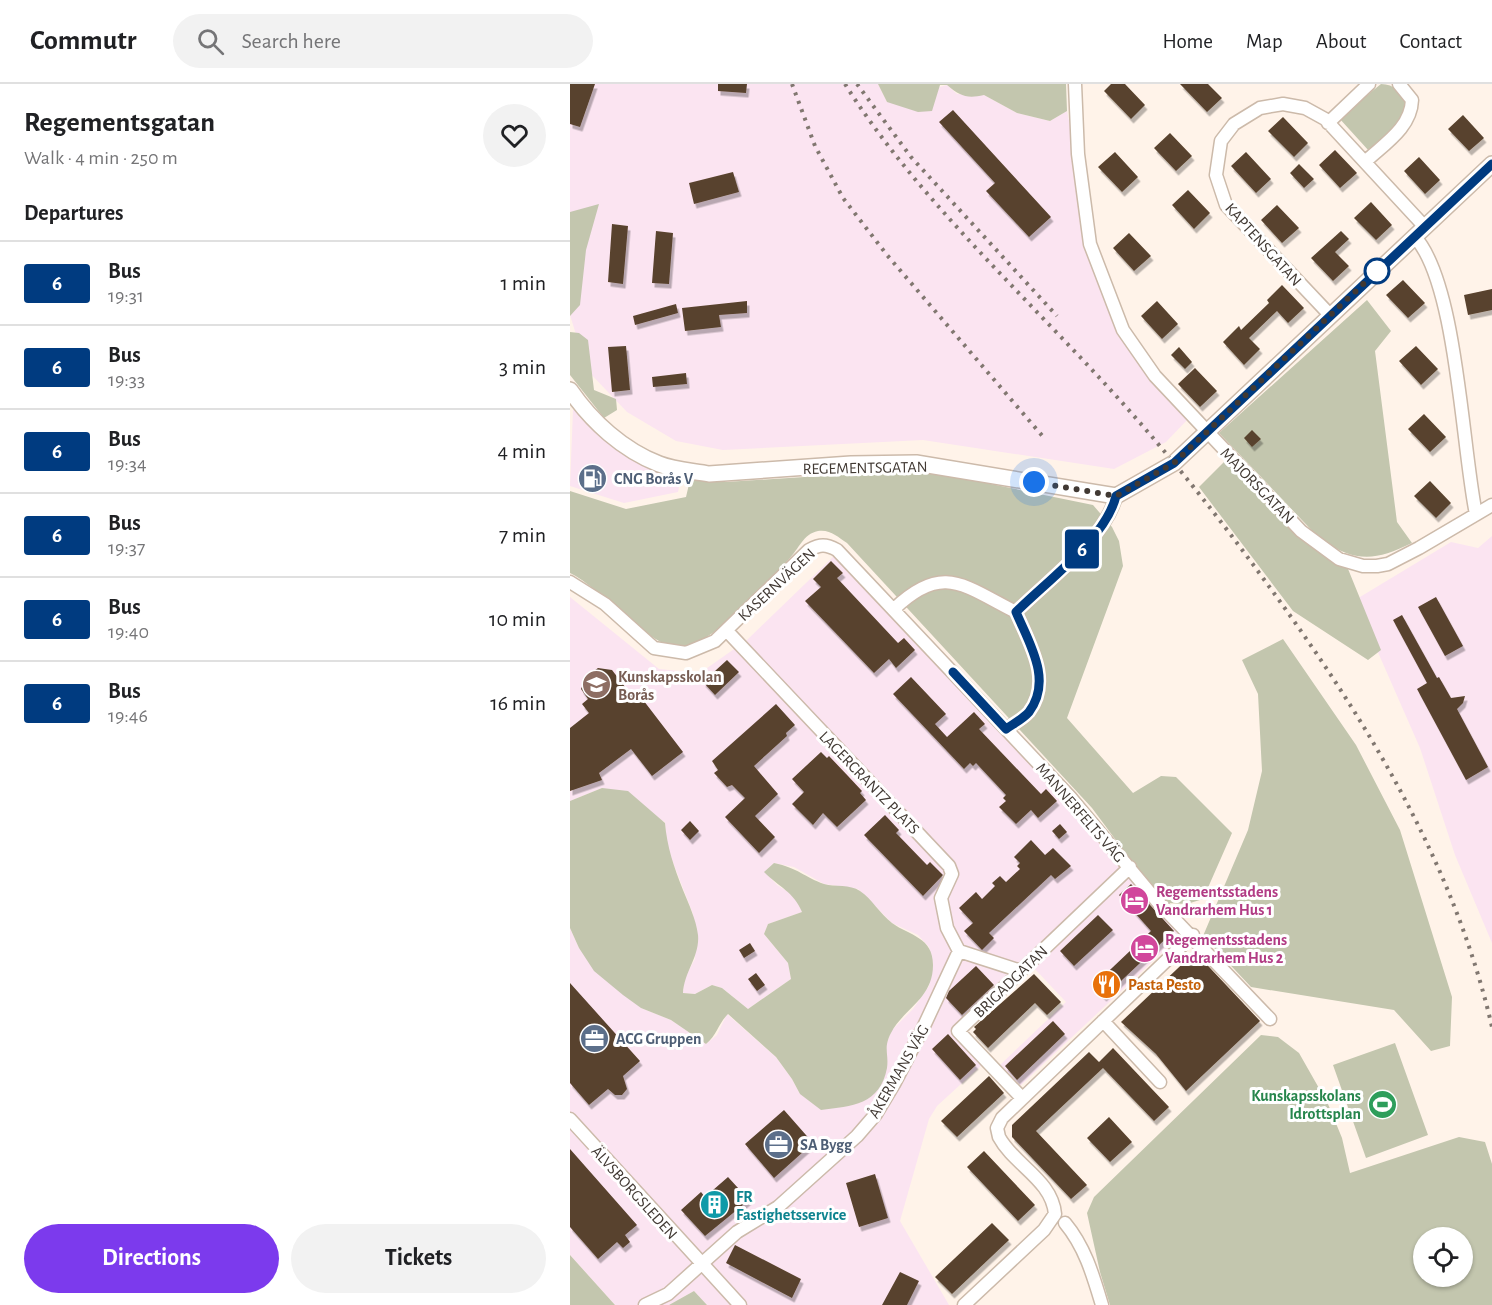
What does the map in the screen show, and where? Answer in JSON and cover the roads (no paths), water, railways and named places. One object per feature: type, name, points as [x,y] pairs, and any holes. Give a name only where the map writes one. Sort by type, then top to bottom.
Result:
[{"type":"street","name":"MAJORSGATAN","points":[[1075,84],[1078,154],[1090,244],[1124,330],[1155,376],[1301,531],[1326,552],[1351,563],[1363,566],[1388,564],[1492,505]]},
{"type":"street","points":[[1328,123],[1369,84]]},
{"type":"street","points":[[1365,162],[1406,124],[1412,100],[1399,84]]},
{"type":"street","name":"KAPTENSGATAN","points":[[1330,315],[1226,205],[1216,175],[1221,141],[1234,124],[1260,108],[1282,105],[1305,108],[1328,123],[1365,162],[1419,231],[1431,261],[1445,312],[1476,514]]},
{"type":"street","points":[[1016,612],[1100,531],[1112,512],[1116,496],[1174,463],[1492,164]]},
{"type":"street","name":"REGEMENTSGATAN","points":[[570,390],[610,436],[659,464],[688,470],[709,474],[851,464],[916,463],[1116,496]]},
{"type":"street","name":"KASERNVÄGEN","points":[[570,582],[604,604],[644,640],[661,651],[695,651],[715,641],[809,550],[819,544],[827,544],[837,550],[894,609]]},
{"type":"street","points":[[894,609],[909,595],[925,585],[942,581],[958,582],[1016,612],[1037,663],[1040,692],[1028,714],[1006,729]]},
{"type":"street","name":"MANNERFELTS VÄG","points":[[894,609],[1092,821],[1156,900],[1193,935]]},
{"type":"street","name":"LAGERCRANTZ PLATS","points":[[727,631],[949,866],[952,874],[940,898],[947,928],[959,951]]},
{"type":"street","name":"BRIGADGATAN","points":[[1022,1098],[958,1031],[1130,867]]},
{"type":"street","points":[[964,1305],[1044,1230],[1055,1214],[1054,1205],[1043,1185],[999,1137],[998,1128],[1002,1118],[1193,935],[1270,1019]]},
{"type":"street","points":[[959,951],[1021,971]]},
{"type":"street","name":"ÅKERMANS VÄG","points":[[645,1305],[668,1294],[737,1232],[778,1208],[806,1184],[876,1114],[924,1026],[959,951]]},
{"type":"street","points":[[1103,1022],[1160,1082]]},
{"type":"street","name":"ÄLVSBORGSLEDEN","points":[[570,1119],[700,1264]]},
{"type":"street","points":[[1065,1222],[1077,1237],[1087,1258],[1102,1305]]},
{"type":"street","points":[[700,1264],[741,1305]]},
{"type":"railway","points":[[792,84],[815,146],[843,198],[887,255],[1045,439]]},
{"type":"railway","points":[[845,84],[872,125],[935,203],[1107,386],[1170,458],[1230,534],[1304,636],[1372,740],[1430,850],[1455,908],[1475,966],[1492,1027]]},
{"type":"railway","points":[[857,84],[911,157],[1057,316]]},
{"type":"place","name":"CNG Borås V","points":[[593,478]]},
{"type":"place","name":"Kunskapsskolan Borås","points":[[597,685]]},
{"type":"place","name":"Regementsstadens Vandrarhem Hus 1","points":[[1135,900]]},
{"type":"place","name":"Regementsstadens Vandrarhem Hus 2","points":[[1144,948]]},
{"type":"place","name":"Pasta Pesto","points":[[1107,984]]},
{"type":"place","name":"ACG Gruppen","points":[[595,1038]]},
{"type":"place","name":"Kunskapsskolans Idrottsplan","points":[[1382,1104]]},
{"type":"place","name":"SA Bygg","points":[[779,1144]]},
{"type":"place","name":"FR Fastighetsservice","points":[[715,1205]]}]
